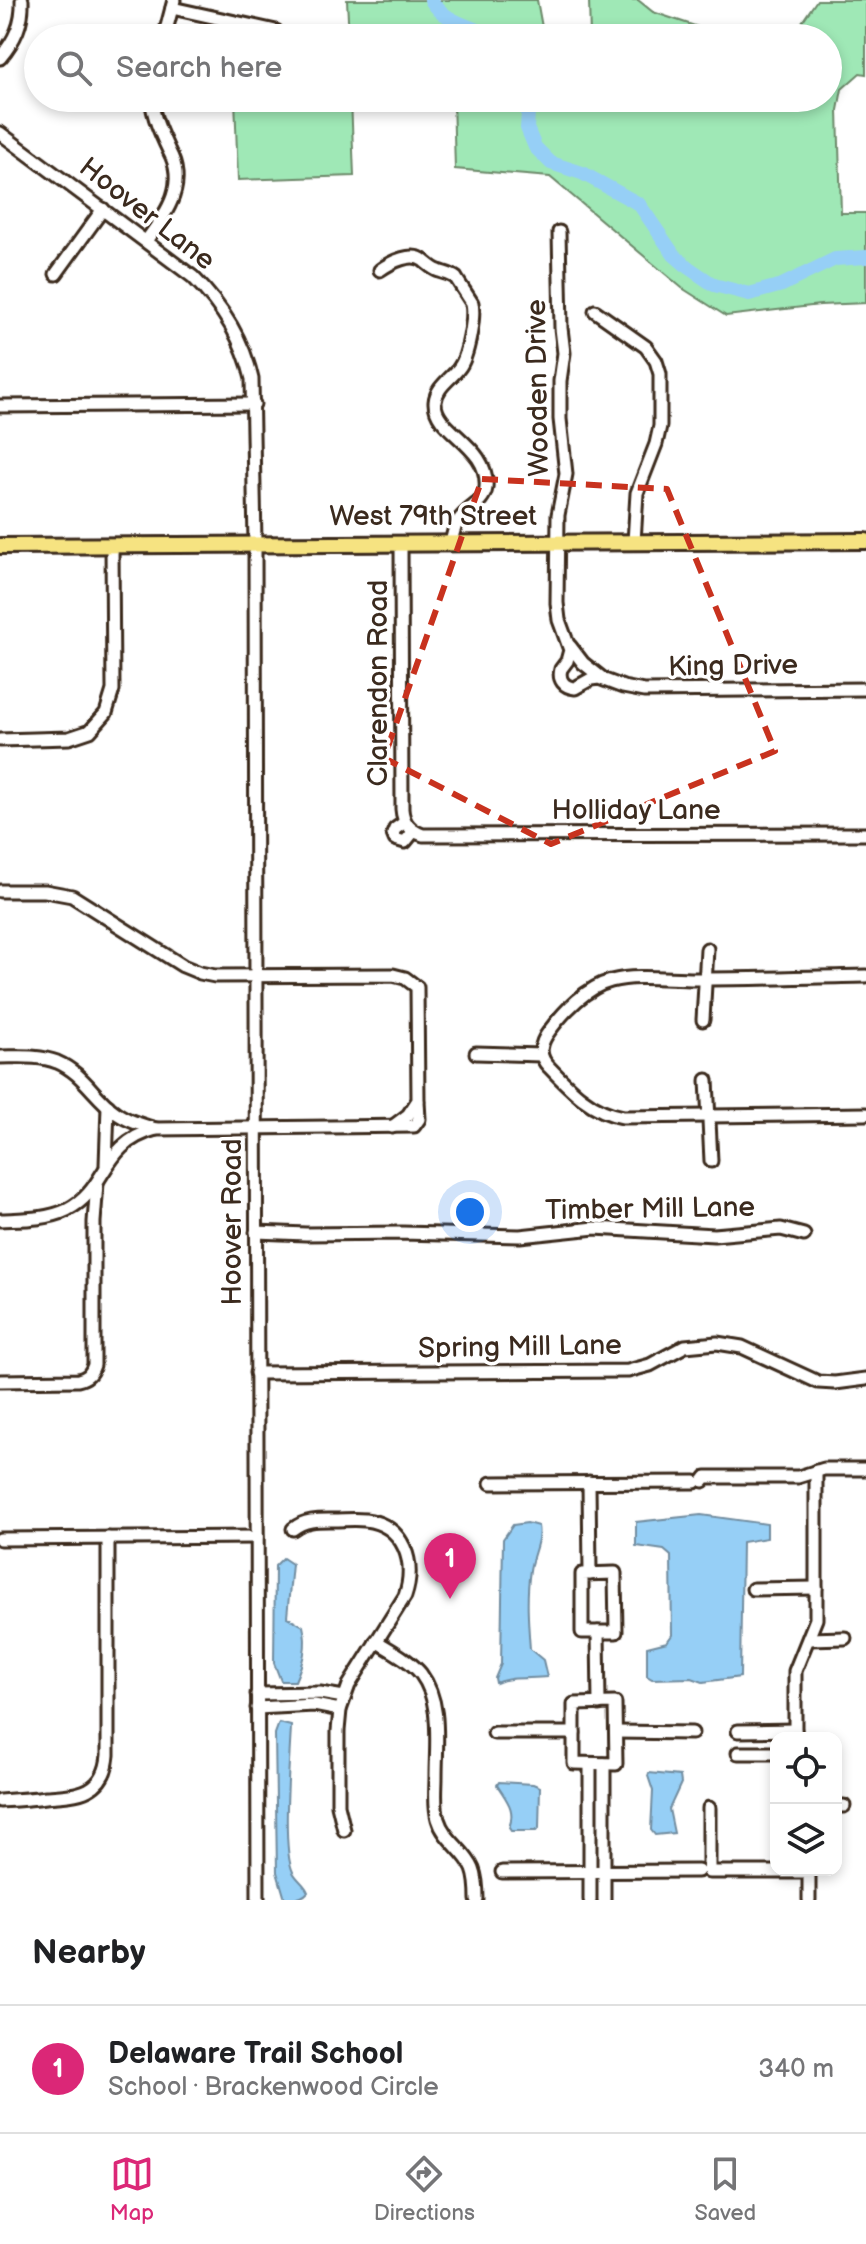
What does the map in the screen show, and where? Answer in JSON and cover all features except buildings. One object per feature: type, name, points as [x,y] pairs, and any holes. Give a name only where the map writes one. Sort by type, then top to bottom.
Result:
[{"type":"main road","name":"West 79th Street","points":[[0,546],[866,541]]},
{"type":"street","points":[[0,58],[18,31],[22,0]]},
{"type":"street","points":[[168,24],[173,4],[249,24]]},
{"type":"street","points":[[146,241],[170,206],[176,183],[174,162],[154,112]]},
{"type":"street","name":"Hoover Lane","points":[[0,133],[193,277],[219,306],[234,330],[252,379],[255,543]]},
{"type":"street","points":[[56,274],[103,209]]},
{"type":"street","name":"Wooden Drive","points":[[557,542],[566,474],[560,419],[564,353],[559,232]]},
{"type":"street","points":[[380,270],[407,257],[419,257],[436,270],[457,279],[472,302],[466,356],[439,390],[435,403],[442,420],[479,458],[486,487],[483,497],[457,523],[451,543]]},
{"type":"street","points":[[595,311],[646,347],[656,361],[660,378],[660,426],[637,493],[634,542]]},
{"type":"street","points":[[0,406],[254,404]]},
{"type":"street","name":"King Drive","points":[[557,542],[558,613],[563,634],[583,663],[602,678],[644,691],[866,689]]},
{"type":"street","name":"Hoover Road","points":[[255,543],[258,1900]]},
{"type":"street","name":"Clarendon Road","points":[[393,834],[397,826],[409,827],[402,809],[401,543]]},
{"type":"street","points":[[0,740],[65,739],[84,734],[105,716],[113,693],[112,545]]},
{"type":"street","name":"King Drive","points":[[570,646],[570,654],[560,672],[564,685],[575,688],[591,679],[602,678]]},
{"type":"street","name":"Holliday Lane","points":[[409,827],[423,835],[866,834]]},
{"type":"street","points":[[0,891],[45,891],[68,895],[190,970],[215,976],[394,975],[405,978],[417,987],[418,1051],[418,1123],[414,1126],[156,1129],[125,1143],[97,1183],[70,1209],[29,1219],[0,1220]]},
{"type":"street","points":[[703,1020],[707,949]]},
{"type":"street","points":[[866,976],[625,978],[592,989],[559,1019],[544,1038],[541,1052],[548,1067],[586,1102],[605,1113],[623,1117],[866,1114]]},
{"type":"street","points":[[476,1053],[541,1052]]},
{"type":"street","points":[[0,1057],[32,1057],[58,1063],[74,1071],[108,1106],[125,1118],[156,1129]]},
{"type":"street","points":[[707,1080],[711,1161]]},
{"type":"street","points":[[392,1127],[408,1115],[418,1100]]},
{"type":"street","points":[[106,1166],[108,1106]]},
{"type":"street","points":[[0,1381],[78,1380],[87,1377],[94,1365],[97,1183]]},
{"type":"street","points":[[70,1209],[83,1211],[94,1222]]},
{"type":"street","name":"Timber Mill Lane","points":[[256,1232],[520,1236],[595,1228],[714,1235],[781,1229],[804,1235]]},
{"type":"street","name":"Spring Mill Lane","points":[[256,1373],[628,1371],[650,1365],[685,1346],[705,1343],[742,1347],[818,1382],[866,1379]]},
{"type":"street","points":[[491,1483],[699,1481],[706,1477],[798,1477],[824,1469],[866,1469]]},
{"type":"street","points":[[795,1732],[795,1671],[816,1624],[816,1471]]},
{"type":"street","points":[[589,1482],[590,1574]]},
{"type":"street","points":[[293,1529],[308,1521],[365,1520],[385,1527],[401,1541],[409,1561],[410,1582],[405,1596],[349,1685],[342,1704],[338,1731],[338,1805],[344,1830]]},
{"type":"street","points":[[0,1539],[257,1537]]},
{"type":"street","points":[[0,1801],[86,1792],[98,1783],[107,1764],[108,1538]]},
{"type":"street","points":[[615,1573],[616,1632],[598,1632],[582,1632],[582,1574],[615,1573]]},
{"type":"street","points":[[753,1589],[816,1588]]},
{"type":"street","points":[[598,1632],[599,1704]]},
{"type":"street","points":[[809,1639],[845,1638]]},
{"type":"street","points":[[376,1641],[414,1667],[429,1686],[436,1716],[436,1812],[444,1833],[466,1857],[473,1870],[477,1900]]},
{"type":"street","points":[[257,1694],[320,1693],[342,1704]]},
{"type":"street","points":[[615,1703],[616,1764],[574,1763],[574,1704],[599,1704],[615,1703]]},
{"type":"street","points":[[257,1708],[342,1704]]},
{"type":"street","points":[[738,1731],[770,1733]]},
{"type":"street","points":[[616,1732],[692,1733]]},
{"type":"street","points":[[494,1733],[574,1733]]},
{"type":"street","points":[[738,1753],[770,1753]]},
{"type":"street","points":[[590,1764],[590,1900]]},
{"type":"street","points":[[604,1764],[604,1900]]},
{"type":"street","points":[[709,1808],[709,1872],[770,1871]]},
{"type":"street","points":[[502,1872],[698,1871]]},
{"type":"street","points":[[809,1876],[809,1900]]},
{"type":"highlighted area","points":[[482,479],[667,489],[775,751],[551,844],[384,758]]},
{"type":"green space","points":[[347,0],[537,0],[541,24],[348,24]]},
{"type":"green space","points":[[589,0],[638,0],[653,12],[689,24],[590,24]]},
{"type":"green space","points":[[817,0],[866,0],[866,74],[860,73],[842,89],[842,24],[801,24]]},
{"type":"green space","points":[[236,112],[352,112],[354,176],[238,180]]},
{"type":"green space","points":[[453,112],[838,112],[841,213],[866,213],[866,303],[726,316],[682,288],[550,177],[455,169]]},
{"type":"water","points":[[701,1515],[767,1524],[767,1538],[742,1542],[740,1677],[703,1682],[692,1678],[652,1679],[647,1676],[647,1647],[667,1642],[672,1635],[671,1556],[664,1550],[636,1546],[636,1522]]},
{"type":"water","points":[[527,1523],[538,1526],[539,1532],[528,1590],[530,1649],[543,1660],[547,1677],[496,1683],[501,1664],[503,1539],[513,1525]]},
{"type":"water","points":[[283,1558],[292,1564],[287,1617],[303,1626],[305,1640],[295,1681],[281,1681],[274,1663],[275,1566]]},
{"type":"water","points":[[279,1723],[291,1726],[287,1823],[289,1860],[293,1872],[308,1892],[295,1899],[285,1899],[277,1872],[275,1734]]},
{"type":"water","points":[[649,1773],[680,1776],[681,1783],[669,1809],[674,1833],[655,1835],[651,1830],[653,1791]]},
{"type":"water","points":[[499,1782],[540,1787],[539,1828],[536,1831],[511,1831],[511,1810],[497,1785]]},
{"type":"waterway","points":[[431,0],[444,14],[462,24]]},
{"type":"waterway","points":[[528,112],[527,128],[535,147],[551,163],[582,173],[639,204],[674,255],[714,285],[749,294],[782,285],[835,259],[866,257]]},
{"type":"place","name":"Delaware Trail School","points":[[450,1599]]}]
